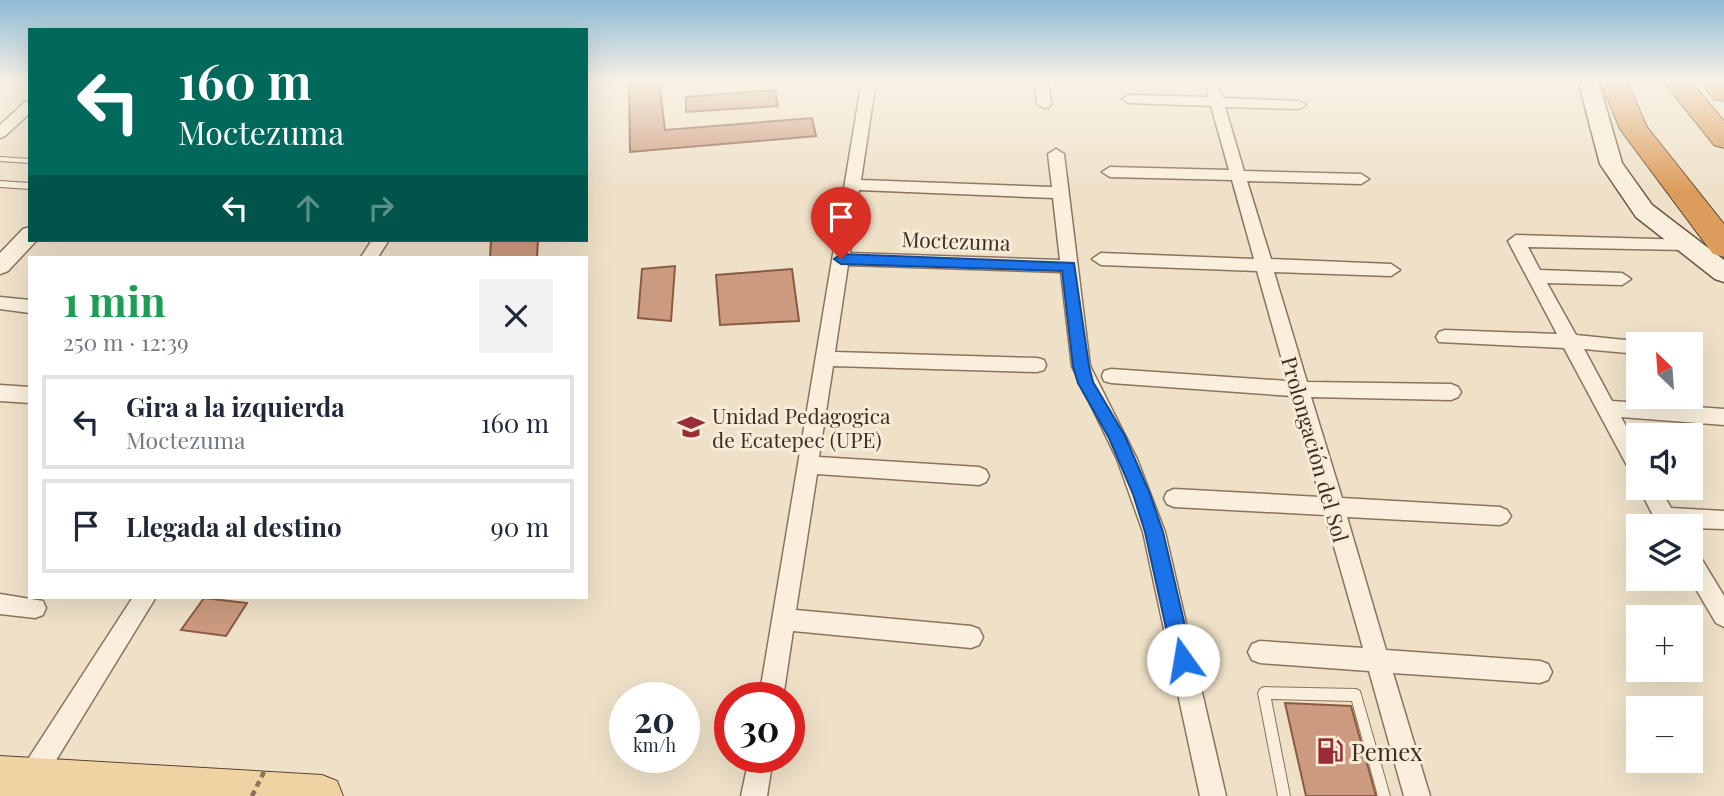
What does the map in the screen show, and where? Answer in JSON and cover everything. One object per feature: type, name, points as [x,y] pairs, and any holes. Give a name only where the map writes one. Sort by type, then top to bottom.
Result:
[{"type":"highway","points":[[1628,117],[1633,129],[1724,246]]},
{"type":"highway","points":[[1647,117],[1662,149],[1724,228]]},
{"type":"highway","points":[[1648,117],[1724,213]]},
{"type":"highway","points":[[1706,117],[1724,139]]},
{"type":"main road","points":[[1598,117],[1611,164],[1644,211],[1724,273]]},
{"type":"main road","points":[[10,781],[323,796]]},
{"type":"street","points":[[0,134],[17,117]]},
{"type":"street","points":[[774,682],[863,117]]},
{"type":"street","name":"Prolongación del Sol","points":[[1222,117],[1262,264],[1417,796]]},
{"type":"street","points":[[1056,154],[1081,366],[1086,383],[1126,458],[1154,532],[1213,796]]},
{"type":"street","points":[[1110,172],[1361,180]]},
{"type":"street","points":[[852,185],[1061,193]]},
{"type":"street","points":[[0,266],[28,236]]},
{"type":"street","points":[[1626,445],[1516,241],[1685,244]]},
{"type":"street","name":"Moctezuma","points":[[841,259],[1069,266]]},
{"type":"street","points":[[1101,259],[1391,270]]},
{"type":"street","points":[[1533,276],[1622,279]]},
{"type":"street","points":[[0,303],[28,307]]},
{"type":"street","points":[[1445,337],[1626,346]]},
{"type":"street","points":[[826,359],[1037,365]]},
{"type":"street","points":[[1111,376],[1298,389],[1451,392]]},
{"type":"street","points":[[0,393],[28,396]]},
{"type":"street","points":[[1606,408],[1724,417]]},
{"type":"street","points":[[807,466],[979,476]]},
{"type":"street","points":[[1174,498],[1500,516]]},
{"type":"street","points":[[1703,521],[1724,520]]},
{"type":"street","points":[[1703,581],[1724,616]]},
{"type":"street","points":[[10,781],[144,599]]},
{"type":"street","points":[[0,604],[35,608]]},
{"type":"street","points":[[784,620],[971,637]]},
{"type":"street","points":[[1260,652],[1541,673]]},
{"type":"street","points":[[754,796],[758,773]]},
{"type":"lane","points":[[0,159],[28,161]]},
{"type":"lane","points":[[0,184],[28,186]]},
{"type":"lane","points":[[1284,796],[1264,693],[1356,695],[1384,796]]},
{"type":"lane","points":[[10,781],[130,796]]},
{"type":"path","points":[[252,796],[266,768]]},
{"type":"building","points":[[630,117],[663,117],[665,130],[812,118],[816,136],[630,152]]},
{"type":"building","points":[[491,242],[538,242],[537,256],[490,256]]},
{"type":"building","points":[[675,266],[671,321],[638,318],[642,269]]},
{"type":"building","points":[[792,269],[799,321],[720,325],[716,275]]},
{"type":"building","points":[[203,599],[247,603],[226,636],[181,630]]},
{"type":"building","name":"Pemex","points":[[1285,703],[1351,706],[1376,796],[1306,796]]},
{"type":"place","name":"Unidad Pedagogica de Ecatepec (UPE)","points":[[691,427]]},
{"type":"place","name":"Pemex","points":[[1330,751]]},
{"type":"route","points":[[841,259],[1069,266],[1081,366],[1086,383],[1116,436],[1142,494],[1154,532],[1183,660]]}]
